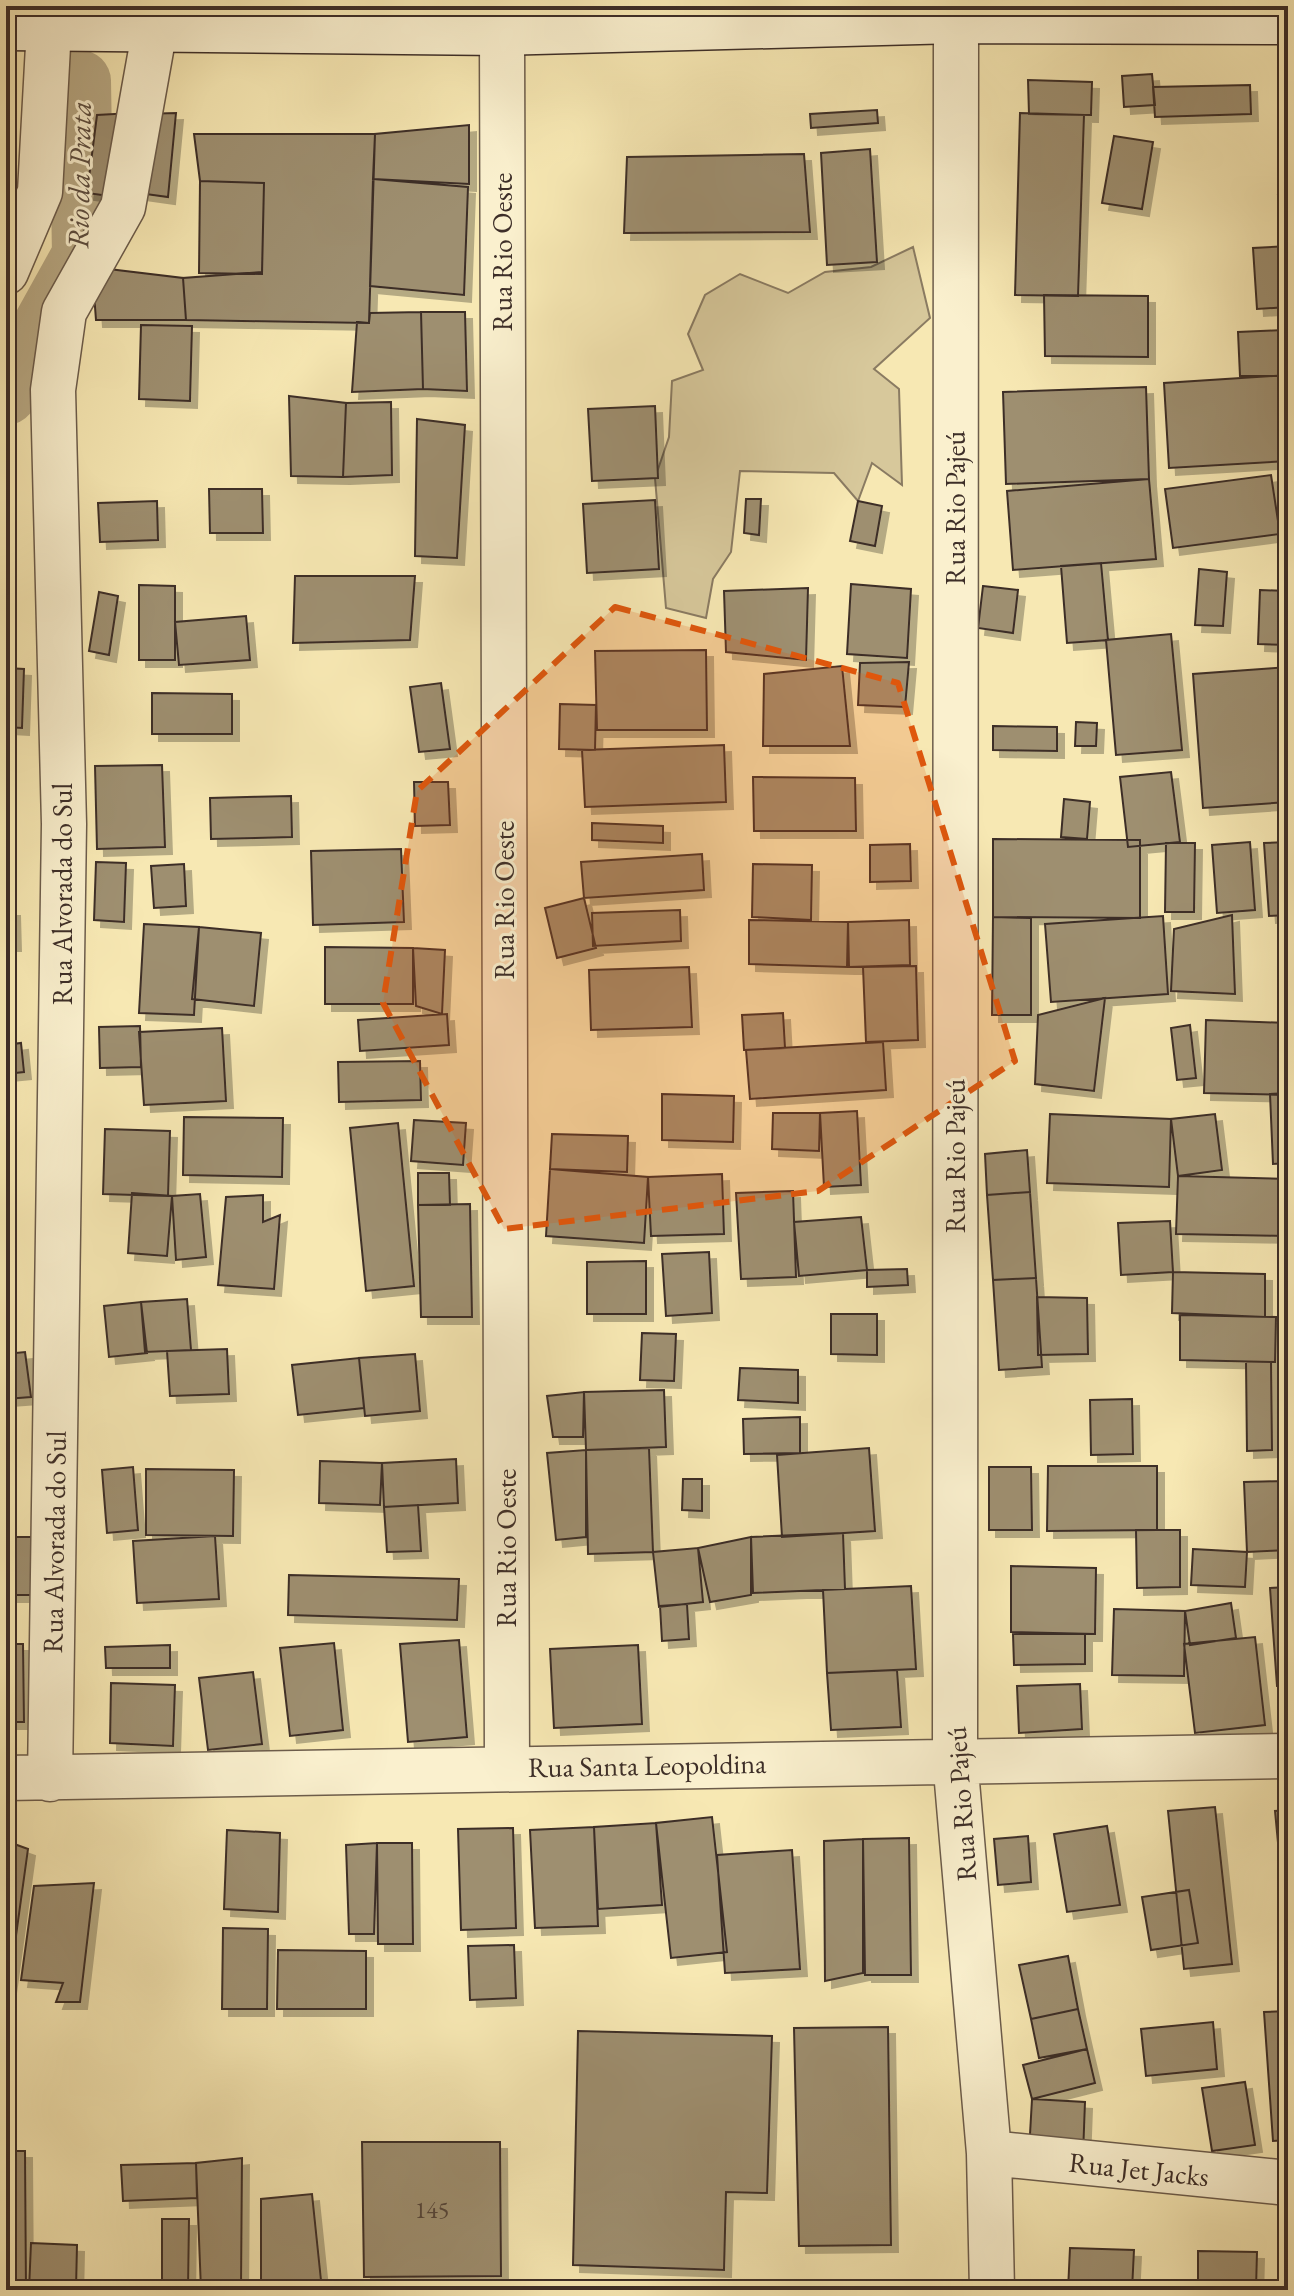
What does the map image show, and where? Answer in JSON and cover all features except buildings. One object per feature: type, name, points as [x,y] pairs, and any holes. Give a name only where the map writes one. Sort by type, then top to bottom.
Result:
[{"type":"street","points":[[6,28],[502,33],[956,21],[1288,22]]},
{"type":"street","name":"Rua Rio Pajeú","points":[[956,21],[955,1759],[989,2153],[992,2290]]},
{"type":"street","points":[[6,272],[40,192],[49,28]]},
{"type":"street","name":"Rua Alvorada do Sul","points":[[50,1779],[64,824],[53,390],[64,312],[123,207],[155,28]]},
{"type":"street","name":"Rua Rio Oeste","points":[[502,33],[507,1767]]},
{"type":"street","name":"Rua Santa Leopoldina","points":[[6,1778],[955,1759],[1288,1756]]},
{"type":"street","name":"Rua Jet Jacks","points":[[989,2153],[1288,2183]]},
{"type":"highlighted area","points":[[615,607],[898,683],[1015,1061],[818,1191],[504,1229],[383,1003],[417,791]]},
{"type":"shaded area","points":[[913,247],[930,318],[874,369],[899,389],[902,485],[872,463],[858,501],[834,473],[740,471],[731,552],[713,579],[706,618],[666,608],[655,478],[669,437],[672,381],[703,370],[688,334],[705,295],[740,274],[788,293],[825,272],[871,267]]},
{"type":"waterway","name":"Rio da Prata","points":[[6,394],[83,255],[80,81]]}]
